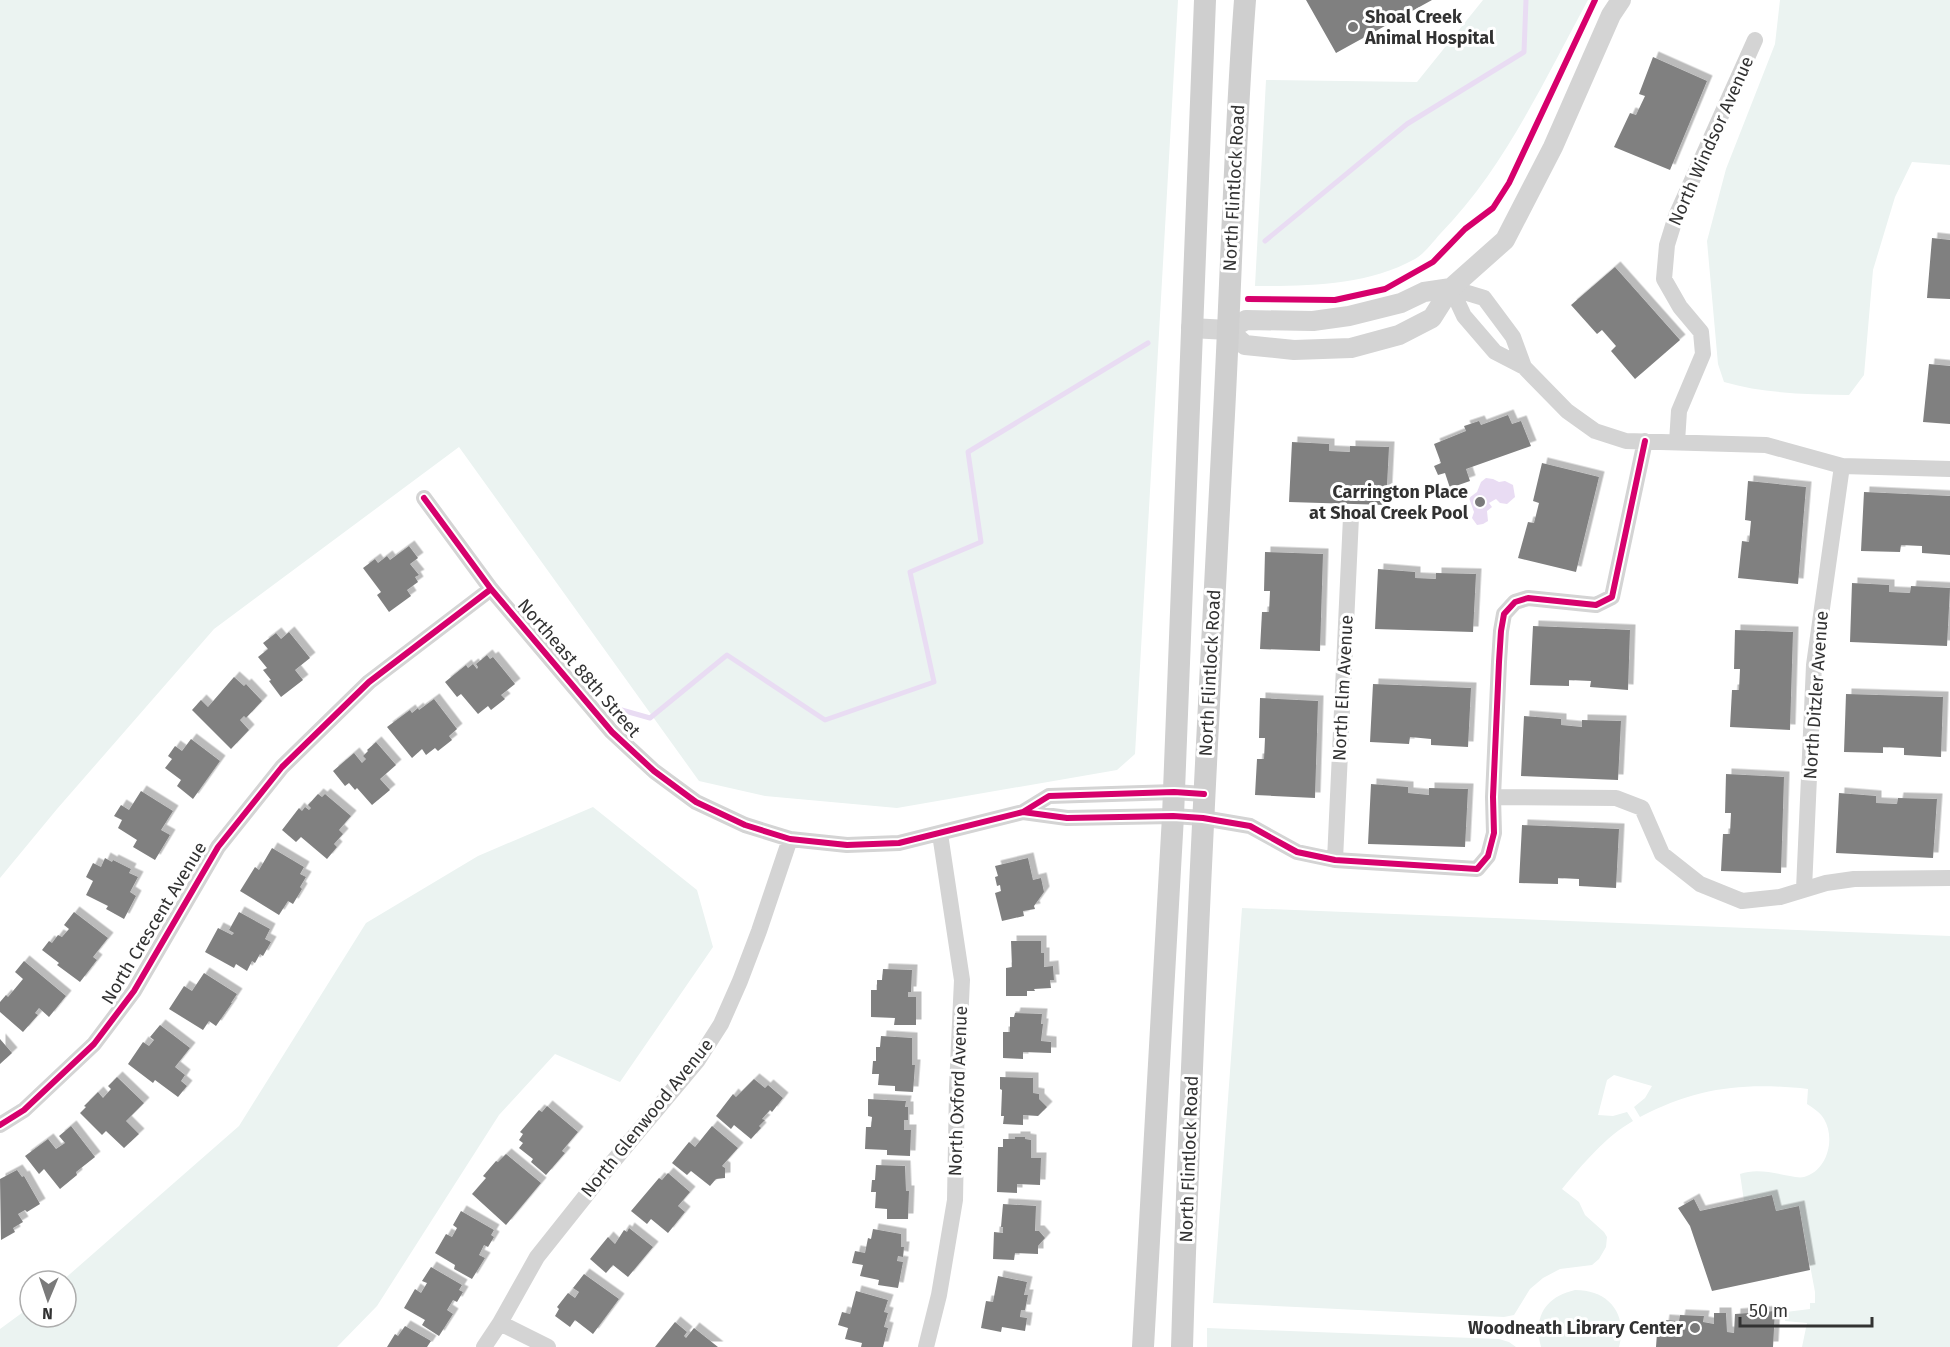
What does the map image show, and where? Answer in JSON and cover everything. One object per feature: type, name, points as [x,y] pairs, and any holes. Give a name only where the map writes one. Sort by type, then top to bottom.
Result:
[{"type":"main road","name":"North Flintlock Road","points":[[1143,1347],[1173,816],[1205,0]]},
{"type":"main road","name":"North Flintlock Road","points":[[1182,1347],[1204,794],[1232,215],[1245,0]]},
{"type":"street","points":[[1228,330],[1245,345],[1294,350],[1351,348],[1399,335],[1432,318],[1451,288],[1505,240],[1553,147],[1611,15],[1621,0]]},
{"type":"street","name":"North Windsor Avenue","points":[[1677,442],[1679,411],[1703,354],[1701,332],[1680,307],[1664,279],[1667,245],[1676,216],[1755,40]]},
{"type":"street","points":[[1191,328],[1228,330],[1246,320],[1313,321],[1348,316],[1401,303],[1424,292],[1451,288],[1484,298],[1513,337],[1524,367]]},
{"type":"street","points":[[1451,288],[1464,316],[1495,352],[1524,367],[1567,411],[1595,431],[1626,441],[1766,445],[1842,466],[1950,469]]},
{"type":"street","points":[[1646,441],[1612,597],[1596,605],[1528,598],[1515,602],[1504,614],[1501,631],[1493,797],[1616,798],[1642,808],[1662,854],[1700,884],[1742,901],[1780,897],[1804,889],[1854,879],[1950,878]]},
{"type":"street","name":"North Ditzler Avenue","points":[[1804,889],[1814,665],[1842,466]]},
{"type":"street","name":"Northeast 88th Street","points":[[424,498],[491,589],[612,732],[654,771],[696,802],[745,825],[790,839],[847,845],[899,843],[1023,813],[1049,796],[1174,792]]},
{"type":"street","name":"North Elm Avenue","points":[[1335,860],[1351,517]]},
{"type":"street","name":"North Crescent Avenue","points":[[0,1125],[24,1110],[94,1044],[135,991],[218,846],[282,767],[369,682],[491,589]]},
{"type":"street","points":[[1174,792],[1204,794]]},
{"type":"street","name":"Northeast 88th Street","points":[[1023,813],[1067,818],[1173,816],[1203,818],[1250,826],[1297,852],[1335,860],[1477,869],[1488,856],[1494,833],[1493,797]]},
{"type":"street","name":"North Oxford Avenue","points":[[926,1347],[939,1295],[955,1200],[962,980],[940,834]]},
{"type":"street","name":"North Glenwood Avenue","points":[[484,1347],[537,1257],[698,1060],[721,1024],[748,962],[790,839]]},
{"type":"street","points":[[500,1323],[548,1347]]},
{"type":"shaded area","points":[[0,0],[1178,0],[1135,754],[1117,770],[897,808],[765,796],[699,781],[459,447],[214,629],[0,878]]},
{"type":"shaded area","points":[[1483,0],[1588,0],[1504,152],[1463,208],[1422,254],[1396,268],[1377,275],[1337,283],[1255,286],[1266,80],[1417,82]]},
{"type":"shaded area","points":[[1780,0],[1950,0],[1950,165],[1912,162],[1895,197],[1873,270],[1864,375],[1849,395],[1787,393],[1739,386],[1724,382],[1718,364],[1707,241],[1726,169],[1775,44]]},
{"type":"shaded area","name":"Carrington Place at Shoal Creek Pool","points":[[1486,478],[1499,482],[1505,481],[1513,485],[1515,497],[1507,504],[1500,503],[1496,499],[1489,503],[1492,507],[1487,511],[1488,521],[1477,525],[1472,518],[1474,512],[1469,498],[1477,492],[1481,482]]},
{"type":"shaded area","points":[[593,807],[697,890],[713,947],[620,1082],[555,1054],[499,1115],[377,1306],[337,1347],[0,1347],[0,1329],[18,1316],[18,1329],[78,1329],[78,1269],[76,1269],[239,1126],[366,923],[478,856]]},
{"type":"shaded area","points":[[1242,908],[1950,936],[1950,1347],[1802,1347],[1807,1323],[1785,1321],[1786,1312],[1810,1309],[1810,1303],[1815,1303],[1799,1206],[1776,1211],[1772,1195],[1744,1201],[1740,1174],[1759,1171],[1804,1177],[1819,1168],[1829,1145],[1828,1127],[1816,1110],[1807,1104],[1808,1089],[1763,1086],[1722,1089],[1681,1099],[1640,1117],[1634,1107],[1645,1098],[1652,1086],[1614,1075],[1607,1080],[1598,1115],[1613,1116],[1627,1112],[1633,1121],[1604,1143],[1562,1189],[1579,1202],[1585,1215],[1604,1232],[1607,1237],[1606,1247],[1599,1259],[1592,1265],[1560,1269],[1543,1278],[1530,1289],[1514,1315],[1504,1317],[1213,1303]]},
{"type":"shaded area","points":[[1575,1290],[1597,1294],[1613,1306],[1621,1324],[1619,1347],[1541,1347],[1539,1326],[1544,1310],[1556,1298]]},
{"type":"shaded area","points":[[1207,1328],[1499,1339],[1516,1347],[1207,1347]]},
{"type":"building","name":"Shoal Creek Animal Hospital","points":[[1306,0],[1432,0],[1336,53]]},
{"type":"building","points":[[1653,57],[1707,81],[1670,170],[1614,147],[1630,113],[1636,115],[1645,96],[1639,94]]},
{"type":"building","points":[[1932,238],[1950,240],[1950,299],[1927,298]]},
{"type":"building","points":[[1615,267],[1680,340],[1635,379],[1611,351],[1616,346],[1602,330],[1597,334],[1571,305]]},
{"type":"building","points":[[1929,364],[1950,366],[1950,424],[1923,422]]},
{"type":"building","points":[[1508,415],[1512,424],[1521,421],[1531,446],[1466,469],[1470,481],[1450,488],[1445,473],[1438,475],[1434,466],[1441,463],[1434,444],[1466,431],[1464,426],[1479,421],[1481,425]]},
{"type":"building","points":[[1292,442],[1329,444],[1329,451],[1350,452],[1350,446],[1389,447],[1386,505],[1289,502]]},
{"type":"building","points":[[1542,463],[1599,477],[1576,572],[1518,558],[1528,522],[1534,523],[1539,503],[1533,501]]},
{"type":"building","points":[[1748,481],[1806,487],[1798,584],[1738,578],[1742,541],[1749,542],[1751,521],[1745,520]]},
{"type":"building","points":[[1864,492],[1950,496],[1950,555],[1922,553],[1922,546],[1901,545],[1900,552],[1861,551]]},
{"type":"building","points":[[409,546],[418,558],[410,564],[419,575],[415,577],[418,582],[407,590],[411,596],[389,612],[377,595],[381,592],[363,568],[375,559],[378,563],[387,556],[390,560]]},
{"type":"building","points":[[1265,552],[1323,554],[1320,651],[1260,649],[1262,612],[1269,612],[1270,591],[1264,591]]},
{"type":"building","points":[[1378,569],[1415,572],[1415,578],[1436,579],[1436,573],[1476,574],[1473,632],[1375,629]]},
{"type":"building","points":[[1852,583],[1889,585],[1889,592],[1910,593],[1911,586],[1950,588],[1947,646],[1850,642]]},
{"type":"building","points":[[1533,626],[1630,630],[1628,690],[1590,687],[1591,681],[1569,680],[1569,686],[1530,685]]},
{"type":"building","points":[[1735,630],[1793,632],[1790,730],[1730,727],[1732,690],[1739,690],[1740,669],[1734,669]]},
{"type":"building","points":[[289,632],[310,658],[295,670],[303,680],[281,697],[269,681],[271,680],[263,670],[267,668],[258,657],[268,649],[263,643],[276,633],[281,639]]},
{"type":"building","points":[[487,655],[490,659],[493,657],[515,684],[501,695],[505,699],[491,710],[488,706],[478,714],[461,694],[457,697],[445,682],[466,665],[468,668],[473,664],[477,669],[476,664]]},
{"type":"building","points":[[234,677],[244,686],[246,684],[262,701],[246,718],[244,716],[240,720],[249,730],[231,749],[192,710],[201,700],[208,707]]},
{"type":"building","points":[[1373,684],[1471,688],[1468,747],[1431,745],[1431,739],[1410,737],[1409,744],[1370,742]]},
{"type":"building","points":[[1846,694],[1943,697],[1941,757],[1904,755],[1904,748],[1883,747],[1883,753],[1844,752]]},
{"type":"building","points":[[1260,698],[1318,701],[1315,798],[1255,795],[1257,759],[1264,759],[1265,738],[1259,738]]},
{"type":"building","points":[[434,699],[457,729],[449,736],[452,740],[438,751],[435,748],[426,755],[422,749],[412,758],[387,727],[410,710],[412,713],[418,708],[419,710]]},
{"type":"building","points":[[1524,716],[1561,719],[1561,725],[1582,727],[1582,720],[1621,721],[1618,780],[1521,776]]},
{"type":"building","points":[[191,739],[220,761],[193,799],[177,786],[181,780],[165,768],[172,759],[168,756],[175,746],[182,751]]},
{"type":"building","points":[[376,742],[396,765],[380,779],[390,790],[372,805],[357,788],[355,790],[349,783],[345,786],[333,771],[354,753],[362,763],[366,759],[363,756],[367,750]]},
{"type":"building","points":[[1726,774],[1784,777],[1781,873],[1721,871],[1723,834],[1730,834],[1731,813],[1725,813]]},
{"type":"building","points":[[1371,784],[1408,787],[1408,793],[1429,795],[1429,788],[1468,789],[1465,847],[1368,844]]},
{"type":"building","points":[[141,791],[173,811],[161,830],[170,835],[155,860],[133,847],[137,840],[118,828],[122,820],[114,816],[121,805],[129,810]]},
{"type":"building","points":[[1839,793],[1876,796],[1876,803],[1897,804],[1898,798],[1937,799],[1933,858],[1836,853]]},
{"type":"building","points":[[318,794],[322,797],[325,794],[351,816],[339,830],[343,834],[334,844],[337,847],[327,859],[301,837],[296,842],[282,830],[299,808],[302,811],[305,807],[309,810],[311,808],[308,805]]},
{"type":"building","points":[[1522,825],[1619,829],[1616,888],[1579,886],[1579,879],[1558,878],[1558,884],[1519,883]]},
{"type":"building","points":[[272,848],[304,867],[300,874],[306,877],[293,904],[288,901],[279,915],[240,891],[255,867],[259,870]]},
{"type":"building","points":[[105,858],[131,869],[129,873],[138,877],[130,892],[136,896],[124,919],[106,909],[108,906],[86,895],[93,881],[86,877],[93,863],[101,867]]},
{"type":"building","points":[[1028,858],[1033,880],[1041,878],[1044,892],[1034,906],[1035,909],[1023,911],[1024,916],[1002,921],[995,893],[1001,891],[1000,885],[997,886],[995,877],[998,876],[995,866]]},
{"type":"building","points":[[74,912],[108,938],[93,957],[97,960],[80,982],[57,965],[59,963],[42,950],[49,941],[52,943],[58,935],[62,937],[69,929],[64,925]]},
{"type":"building","points":[[239,912],[270,929],[265,939],[271,942],[263,956],[260,954],[255,963],[252,961],[247,971],[236,964],[234,968],[205,952],[218,928],[232,935],[234,933],[229,930]]},
{"type":"building","points":[[1011,941],[1041,941],[1044,967],[1053,966],[1054,980],[1050,980],[1051,988],[1027,991],[1027,996],[1006,996],[1006,968],[1012,967]]},
{"type":"building","points":[[24,961],[66,996],[49,1017],[39,1008],[35,1013],[38,1015],[23,1032],[0,1012],[0,1002],[6,995],[8,997],[23,979],[15,972]]},
{"type":"building","points":[[883,969],[912,970],[911,992],[908,992],[908,997],[916,997],[916,1025],[894,1025],[895,1018],[871,1017],[871,990],[877,990],[877,980],[882,980]]},
{"type":"building","points":[[204,973],[237,994],[216,1026],[209,1021],[203,1030],[169,1009],[184,986],[192,991]]},
{"type":"building","points":[[1015,1013],[1042,1014],[1041,1041],[1051,1042],[1051,1053],[1023,1052],[1023,1059],[1003,1058],[1003,1032],[1010,1032],[1010,1017],[1014,1017]]},
{"type":"building","points":[[160,1025],[190,1048],[175,1067],[185,1075],[181,1081],[187,1086],[178,1097],[155,1080],[153,1083],[128,1064],[143,1042],[149,1046],[154,1040],[150,1037]]},
{"type":"building","points":[[881,1036],[912,1038],[912,1065],[915,1065],[913,1092],[895,1091],[895,1086],[878,1085],[879,1074],[872,1074],[873,1061],[876,1061],[876,1047],[880,1047]]},
{"type":"building","points":[[0,1039],[12,1053],[0,1064]]},
{"type":"building","points":[[117,1077],[144,1103],[126,1121],[139,1134],[124,1148],[106,1131],[102,1135],[80,1113],[98,1092],[103,1098],[111,1089],[108,1086]]},
{"type":"building","points":[[1000,1077],[1033,1078],[1033,1093],[1039,1094],[1039,1099],[1047,1107],[1038,1116],[1023,1115],[1023,1125],[1003,1124]]},
{"type":"building","points":[[754,1079],[765,1088],[768,1085],[783,1098],[772,1112],[770,1110],[762,1119],[765,1120],[759,1126],[761,1128],[751,1139],[734,1125],[731,1129],[716,1116],[733,1094],[736,1097]]},
{"type":"building","points":[[868,1099],[906,1101],[908,1120],[904,1120],[904,1130],[911,1130],[910,1156],[887,1155],[887,1150],[865,1149],[866,1127],[871,1127],[872,1117],[868,1116]]},
{"type":"building","points":[[547,1106],[578,1132],[562,1151],[565,1153],[546,1175],[531,1162],[533,1159],[519,1148],[523,1143],[519,1140],[523,1134],[520,1132],[539,1110],[542,1112]]},
{"type":"building","points":[[71,1126],[95,1157],[60,1189],[44,1169],[39,1174],[25,1156],[48,1139],[56,1149],[65,1143],[59,1136]]},
{"type":"building","points":[[712,1126],[738,1148],[722,1166],[725,1168],[725,1178],[716,1179],[710,1186],[691,1171],[687,1175],[672,1163],[689,1142],[695,1147]]},
{"type":"building","points":[[1015,1137],[1025,1137],[1031,1140],[1031,1158],[1041,1158],[1040,1185],[1017,1184],[1017,1193],[997,1192],[998,1147],[1003,1147],[1003,1139],[1015,1139]]},
{"type":"building","points":[[506,1154],[541,1183],[506,1225],[472,1194],[486,1178],[483,1176],[496,1161],[498,1162]]},
{"type":"building","points":[[876,1165],[905,1166],[906,1191],[909,1191],[908,1219],[887,1219],[887,1209],[875,1208],[876,1192],[871,1192]]},
{"type":"building","points":[[17,1170],[22,1177],[24,1176],[40,1204],[27,1212],[25,1210],[18,1214],[23,1222],[13,1228],[15,1232],[1,1240],[0,1179]]},
{"type":"building","points":[[668,1173],[690,1192],[678,1206],[685,1212],[668,1233],[651,1219],[647,1224],[631,1211],[659,1178],[662,1180]]},
{"type":"building","points":[[1772,1195],[1776,1211],[1799,1206],[1810,1270],[1712,1291],[1690,1226],[1678,1208],[1694,1199],[1700,1211]]},
{"type":"building","points":[[1003,1204],[1036,1206],[1035,1231],[1039,1231],[1045,1238],[1038,1246],[1038,1254],[1015,1253],[1014,1260],[993,1259],[994,1232],[1003,1233],[1003,1227],[1001,1227]]},
{"type":"building","points":[[461,1211],[494,1230],[491,1235],[494,1237],[488,1247],[484,1245],[479,1255],[485,1258],[472,1279],[454,1269],[455,1265],[435,1253],[446,1234],[452,1237],[457,1228],[453,1225]]},
{"type":"building","points":[[629,1228],[653,1247],[628,1277],[613,1265],[606,1273],[590,1259],[608,1237],[615,1244],[624,1230],[627,1232]]},
{"type":"building","points":[[873,1229],[901,1234],[901,1247],[904,1247],[903,1257],[898,1256],[897,1261],[903,1262],[898,1288],[878,1285],[879,1280],[860,1276],[863,1265],[852,1263],[855,1251],[865,1253],[868,1238],[871,1239]]},
{"type":"building","points":[[431,1267],[462,1285],[459,1290],[463,1292],[457,1302],[453,1300],[447,1310],[453,1314],[439,1336],[422,1325],[425,1320],[404,1308],[415,1289],[421,1293],[427,1283],[422,1281]]},
{"type":"building","points":[[584,1274],[619,1299],[593,1334],[575,1320],[570,1327],[555,1316],[559,1309],[557,1307],[568,1293],[575,1298],[579,1292],[573,1288]]},
{"type":"building","points":[[998,1276],[1027,1282],[1024,1295],[1028,1295],[1025,1310],[1021,1310],[1020,1317],[1027,1318],[1025,1331],[1002,1327],[1001,1332],[981,1328],[986,1301],[993,1302]]},
{"type":"building","points":[[856,1291],[888,1300],[884,1312],[888,1313],[884,1327],[888,1328],[883,1347],[861,1347],[862,1343],[845,1339],[848,1328],[838,1325],[842,1312],[850,1314]]},
{"type":"building","name":"Woodneath Library Center","points":[[1775,1311],[1773,1347],[1656,1347],[1657,1333],[1662,1334],[1664,1320],[1679,1321],[1680,1315],[1704,1316],[1703,1322],[1714,1324],[1714,1313],[1726,1313],[1727,1332],[1734,1333],[1735,1314]]},
{"type":"building","points":[[675,1322],[687,1332],[684,1336],[686,1338],[694,1328],[718,1347],[655,1347]]},
{"type":"building","points":[[405,1326],[431,1341],[427,1347],[387,1347],[395,1334],[398,1336]]},
{"type":"waterway","points":[[1265,241],[1407,124],[1524,52],[1526,0]]},
{"type":"waterway","points":[[611,707],[650,718],[727,655],[825,720],[934,682],[910,572],[981,542],[968,452],[1148,343]]},
{"type":"cycle path","points":[[1248,299],[1335,300],[1385,289],[1433,262],[1465,229],[1493,208],[1509,183],[1595,0]]},
{"type":"cycle path","points":[[1023,812],[1067,818],[1173,816],[1203,818],[1250,826],[1297,852],[1335,860],[1477,869],[1488,856],[1494,833],[1493,797],[1499,662],[1504,614],[1515,602],[1528,598],[1596,605],[1612,597],[1645,441]]},
{"type":"cycle path","points":[[424,498],[491,589],[612,732],[654,771],[696,802],[745,825],[790,839],[847,845],[899,843],[1023,812],[1049,796],[1174,792],[1204,794]]},
{"type":"cycle path","points":[[0,1125],[24,1110],[94,1044],[134,991],[218,847],[282,767],[369,682],[491,589]]},
{"type":"place","name":"Shoal Creek Animal Hospital","points":[[1353,27]]},
{"type":"place","name":"Carrington Place at Shoal Creek Pool","points":[[1480,502]]},
{"type":"place","name":"Woodneath Library Center","points":[[1695,1328]]}]
